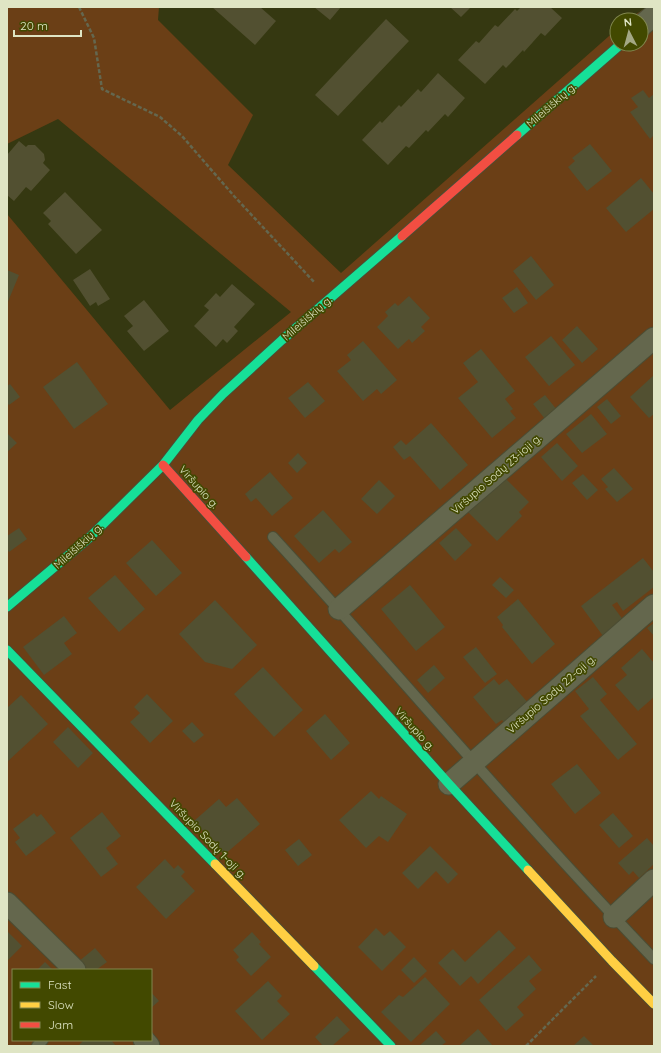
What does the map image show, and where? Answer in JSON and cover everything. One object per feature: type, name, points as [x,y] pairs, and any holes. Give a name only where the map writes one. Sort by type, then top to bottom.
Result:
[{"type":"street","name":"Mileišiškių g.","points":[[7,607],[89,538],[163,465],[198,420],[223,394],[282,340],[612,52]]},
{"type":"street","name":"Viršupio Sodų 23-ioji g.","points":[[339,609],[654,338]]},
{"type":"street","name":"Viršupio g.","points":[[163,465],[449,784],[654,1004]]},
{"type":"street","name":"Viršupio Sodų 22-oji g.","points":[[449,784],[654,605]]},
{"type":"street","name":"Viršupio Sodų 1-oji g.","points":[[7,650],[391,1046]]},
{"type":"street","points":[[614,917],[654,880]]},
{"type":"street","points":[[7,903],[75,969]]},
{"type":"lane","points":[[273,537],[339,609],[474,762],[654,959]]},
{"type":"path","points":[[79,7],[94,38],[102,89],[160,117],[182,136],[234,196],[330,299]]},
{"type":"path","points":[[526,1046],[612,960]]},
{"type":"shaded area","points":[[7,7],[159,7],[158,20],[253,115],[228,165],[341,273],[609,36],[609,52],[649,52],[649,12],[639,12],[647,7],[654,7],[654,1046],[7,1046],[7,214],[170,410],[291,312],[58,119],[7,144]]},
{"type":"building","points":[[212,7],[260,7],[276,21],[255,45]]},
{"type":"building","points":[[314,7],[341,7],[330,20]]},
{"type":"building","points":[[450,7],[471,7],[461,17]]},
{"type":"building","points":[[521,7],[550,7],[562,18],[545,36],[541,33],[524,52],[523,50],[506,68],[503,65],[485,84],[458,60],[476,41],[479,43],[495,25],[498,27],[515,9],[517,11]]},
{"type":"building","points":[[386,19],[409,41],[338,116],[315,95]]},
{"type":"building","points":[[438,73],[465,98],[448,117],[445,114],[428,132],[426,130],[409,148],[406,146],[388,165],[362,140],[380,121],[382,123],[399,105],[401,107],[418,89],[421,92]]},
{"type":"building","points":[[643,90],[649,98],[654,94],[654,135],[650,139],[630,112],[638,107],[631,98]]},
{"type":"building","points":[[19,141],[26,147],[28,145],[35,145],[44,154],[45,160],[43,163],[50,170],[31,191],[26,187],[14,201],[7,195],[7,155]]},
{"type":"building","points":[[590,144],[612,171],[587,191],[568,167],[575,161],[572,158]]},
{"type":"building","points":[[641,178],[654,194],[654,209],[626,232],[606,208]]},
{"type":"building","points":[[65,192],[102,230],[76,254],[48,224],[51,221],[43,213]]},
{"type":"building","points":[[531,256],[554,285],[536,300],[513,271]]},
{"type":"building","points":[[90,269],[110,299],[98,306],[96,302],[90,306],[73,280]]},
{"type":"building","points":[[7,270],[19,275],[7,304]]},
{"type":"building","points":[[232,284],[255,304],[234,327],[238,331],[227,343],[223,339],[216,347],[194,326],[209,310],[204,306],[216,293],[220,297]]},
{"type":"building","points":[[517,287],[528,303],[514,313],[502,298]]},
{"type":"building","points":[[409,296],[430,318],[421,327],[425,331],[412,343],[409,339],[398,349],[377,327],[388,316],[385,312],[395,303],[398,306]]},
{"type":"building","points":[[144,300],[169,331],[144,351],[127,331],[133,326],[124,316]]},
{"type":"building","points":[[577,326],[598,349],[582,363],[562,340]]},
{"type":"building","points":[[551,336],[575,365],[549,386],[525,357]]},
{"type":"building","points":[[363,341],[397,380],[381,394],[377,389],[363,401],[337,371],[351,360],[347,355]]},
{"type":"building","points":[[481,349],[515,391],[505,399],[513,409],[510,411],[516,418],[492,438],[458,398],[478,382],[463,363]]},
{"type":"building","points":[[77,362],[108,404],[74,429],[43,387]]},
{"type":"building","points":[[654,375],[654,414],[649,418],[630,397]]},
{"type":"building","points":[[308,382],[325,401],[305,418],[288,398]]},
{"type":"building","points":[[10,384],[20,397],[9,405],[7,403],[7,386]]},
{"type":"building","points":[[545,395],[557,410],[545,419],[533,404]]},
{"type":"building","points":[[607,399],[621,416],[611,424],[597,407]]},
{"type":"building","points":[[591,414],[607,434],[582,453],[566,434]]},
{"type":"building","points":[[431,423],[468,465],[440,490],[410,456],[404,460],[393,447],[401,440],[406,445]]},
{"type":"building","points":[[7,433],[17,443],[7,452]]},
{"type":"building","points":[[557,443],[578,466],[562,481],[541,457]]},
{"type":"building","points":[[298,453],[307,463],[297,473],[288,463]]},
{"type":"building","points":[[614,468],[633,489],[617,502],[605,489],[608,487],[601,479]]},
{"type":"building","points":[[270,472],[293,498],[272,516],[256,498],[251,502],[245,494]]},
{"type":"building","points":[[583,474],[598,490],[587,500],[572,483]]},
{"type":"building","points":[[504,477],[529,502],[519,512],[522,516],[497,541],[468,512]]},
{"type":"building","points":[[379,480],[395,496],[377,514],[361,499]]},
{"type":"building","points":[[323,510],[352,542],[339,553],[335,549],[319,563],[294,536]]},
{"type":"building","points":[[19,528],[27,539],[9,552],[7,548],[7,536]]},
{"type":"building","points":[[456,528],[472,545],[455,561],[439,543]]},
{"type":"building","points":[[152,540],[182,573],[156,596],[126,563]]},
{"type":"building","points":[[643,558],[654,572],[654,587],[623,611],[617,602],[612,605],[624,621],[603,636],[581,606]]},
{"type":"building","points":[[115,575],[145,609],[119,632],[88,598]]},
{"type":"building","points":[[500,577],[514,590],[506,598],[492,585]]},
{"type":"building","points":[[410,585],[445,627],[416,651],[381,609]]},
{"type":"building","points":[[518,599],[555,644],[532,664],[502,627],[503,625],[497,617]]},
{"type":"building","points":[[215,600],[257,645],[232,669],[205,662],[179,634]]},
{"type":"building","points":[[64,616],[77,633],[64,643],[72,654],[44,675],[23,647]]},
{"type":"building","points":[[654,623],[654,636],[647,628]]},
{"type":"building","points":[[476,647],[497,674],[485,683],[463,657]]},
{"type":"building","points":[[642,649],[654,663],[654,697],[638,711],[615,685],[627,675],[621,668]]},
{"type":"building","points":[[434,665],[445,678],[428,693],[417,680]]},
{"type":"building","points":[[263,667],[303,710],[274,737],[234,694]]},
{"type":"building","points":[[593,677],[607,694],[600,700],[637,744],[618,760],[580,716],[589,709],[575,691]]},
{"type":"building","points":[[494,679],[499,685],[507,679],[531,706],[508,726],[502,720],[496,724],[473,697]]},
{"type":"building","points":[[147,694],[173,721],[150,743],[130,722],[140,713],[134,707]]},
{"type":"building","points":[[21,695],[48,724],[7,762],[7,708]]},
{"type":"building","points":[[325,714],[350,743],[331,760],[306,731]]},
{"type":"building","points":[[192,722],[204,735],[194,743],[182,731]]},
{"type":"building","points":[[68,727],[93,753],[78,768],[53,742]]},
{"type":"building","points":[[577,764],[601,793],[575,814],[551,784]]},
{"type":"building","points":[[371,791],[379,799],[381,796],[407,814],[388,842],[379,836],[366,848],[339,820]]},
{"type":"building","points":[[237,798],[260,824],[224,855],[194,821],[219,799],[226,807]]},
{"type":"building","points":[[102,812],[121,836],[106,848],[118,864],[101,877],[70,838]]},
{"type":"building","points":[[34,813],[37,817],[41,814],[56,833],[26,856],[15,842],[20,838],[13,829]]},
{"type":"building","points":[[613,813],[633,836],[619,848],[599,825]]},
{"type":"building","points":[[647,838],[654,846],[654,864],[639,878],[633,871],[629,875],[618,863]]},
{"type":"building","points":[[299,839],[312,855],[298,866],[285,850]]},
{"type":"building","points":[[430,846],[458,874],[448,884],[436,871],[418,889],[402,873]]},
{"type":"building","points":[[165,859],[174,869],[178,865],[185,872],[181,876],[195,891],[166,919],[136,887]]},
{"type":"building","points":[[376,928],[384,936],[390,931],[406,947],[382,971],[358,947]]},
{"type":"building","points":[[499,930],[516,948],[478,984],[471,976],[460,986],[438,963],[453,949],[465,962]]},
{"type":"building","points":[[7,931],[22,946],[7,961]]},
{"type":"building","points":[[252,932],[261,942],[259,944],[271,957],[251,976],[236,960],[239,957],[233,950]]},
{"type":"building","points":[[95,948],[107,962],[97,969],[83,969],[78,962]]},
{"type":"building","points":[[529,955],[542,970],[529,981],[536,989],[517,1007],[524,1015],[506,1031],[479,1000]]},
{"type":"building","points":[[414,957],[427,971],[414,983],[401,970]]},
{"type":"building","points":[[45,962],[52,969],[38,969]]},
{"type":"building","points":[[425,977],[450,1004],[411,1042],[381,1012],[399,995],[403,997]]},
{"type":"building","points":[[268,981],[282,996],[277,1001],[290,1014],[262,1040],[235,1011]]},
{"type":"building","points":[[152,993],[159,1001],[152,1007]]},
{"type":"building","points":[[337,1016],[350,1030],[332,1046],[323,1046],[315,1037]]},
{"type":"building","points":[[478,1029],[493,1046],[459,1046]]},
{"type":"building","points":[[436,1031],[446,1042],[441,1046],[419,1046]]},
{"type":"building","points":[[584,1036],[594,1046],[573,1046]]},
{"type":"building","points":[[83,1041],[112,1041],[116,1046],[78,1046]]},
{"type":"traffic: fast","points":[[517,135],[612,52]]},
{"type":"traffic: fast","points":[[7,607],[89,538],[163,465],[198,420],[223,394],[282,340],[402,236]]},
{"type":"traffic: fast","points":[[246,557],[528,870]]},
{"type":"traffic: fast","points":[[7,650],[215,864]]},
{"type":"traffic: fast","points":[[314,966],[391,1046]]},
{"type":"traffic: slow","points":[[215,864],[314,966]]},
{"type":"traffic: slow","points":[[528,870],[654,1004]]},
{"type":"traffic: jam","points":[[402,236],[517,135]]},
{"type":"traffic: jam","points":[[163,465],[246,557]]}]
